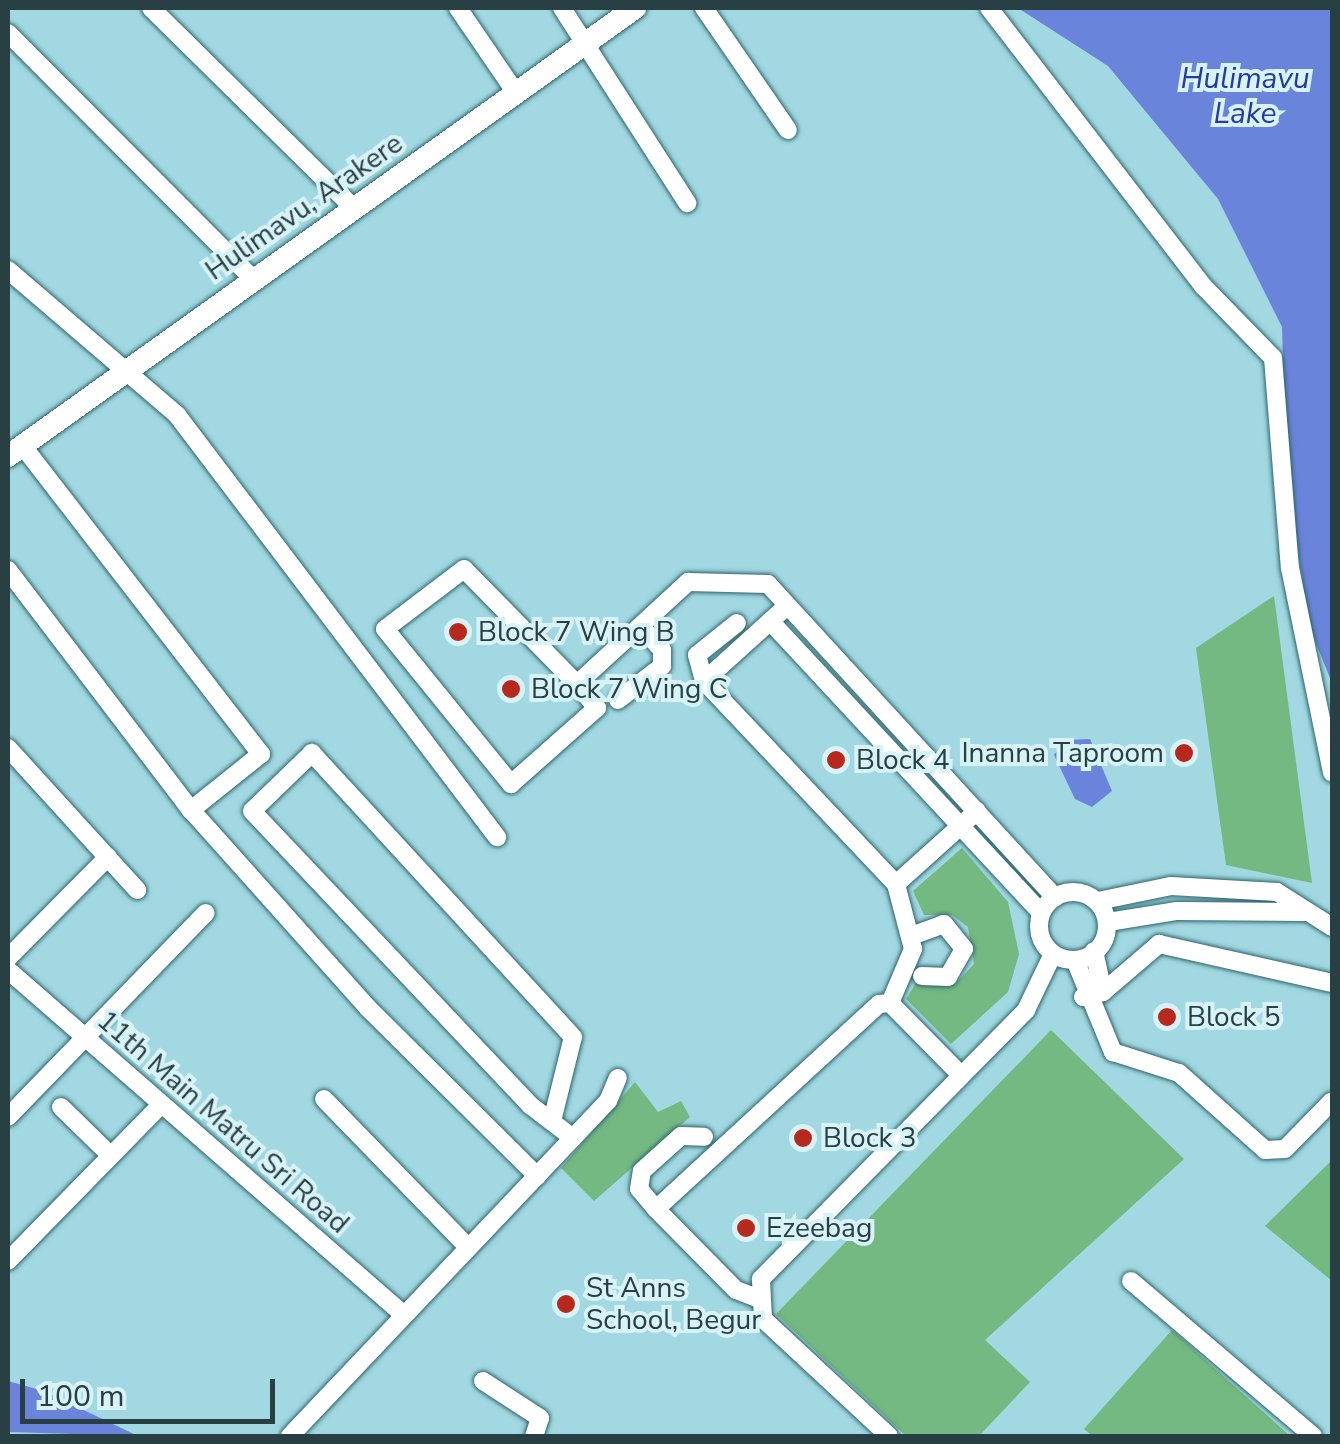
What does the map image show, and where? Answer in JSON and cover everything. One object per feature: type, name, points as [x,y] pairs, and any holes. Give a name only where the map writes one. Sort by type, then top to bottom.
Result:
[{"type":"street","points":[[151,8],[355,208]]},
{"type":"street","points":[[458,8],[516,93]]},
{"type":"street","points":[[562,8],[687,204]]},
{"type":"street","name":"Hulimavu, Arakere","points":[[15,450],[635,8]]},
{"type":"street","points":[[704,8],[788,130]]},
{"type":"street","points":[[989,8],[1203,286],[1272,358],[1290,568],[1332,773]]},
{"type":"street","points":[[8,33],[253,279]]},
{"type":"street","points":[[8,270],[128,368],[195,436],[497,838]]},
{"type":"street","points":[[15,450],[261,754],[191,810]]},
{"type":"street","points":[[464,569],[577,684],[597,708],[511,784],[386,629],[464,569]]},
{"type":"street","points":[[8,570],[191,810],[367,1007],[537,1176]]},
{"type":"street","points":[[577,684],[688,582],[768,584],[1056,896]]},
{"type":"street","points":[[704,681],[787,606]]},
{"type":"street","points":[[770,621],[1041,914]]},
{"type":"street","points":[[656,1209],[890,1003],[914,935],[896,884],[704,681],[697,655],[737,624]]},
{"type":"street","points":[[618,700],[662,666],[662,650],[641,627]]},
{"type":"street","points":[[8,748],[138,890]]},
{"type":"street","points":[[553,1117],[572,1037],[312,753],[252,811],[530,1105],[553,1117],[573,1138]]},
{"type":"street","points":[[896,884],[977,812]]},
{"type":"street","points":[[8,958],[108,857]]},
{"type":"street","points":[[1098,902],[1171,886],[1277,892],[1332,927]]},
{"type":"street","points":[[1094,951],[1075,960],[1053,954],[1040,936],[1041,914],[1056,896],[1078,892],[1098,902],[1108,922]]},
{"type":"street","points":[[1108,922],[1177,912],[1304,912]]},
{"type":"street","points":[[8,1117],[206,913]]},
{"type":"street","points":[[1103,992],[1094,951],[1108,922]]},
{"type":"street","points":[[914,935],[944,924],[964,950],[948,977],[922,976]]},
{"type":"street","points":[[1083,997],[1103,992],[1159,944],[1332,983]]},
{"type":"street","points":[[889,1436],[763,1319],[757,1298],[766,1270],[1035,999],[1053,954]]},
{"type":"street","points":[[1075,960],[1083,997],[1113,1052],[1179,1073],[1265,1150],[1285,1150],[1332,1101]]},
{"type":"street","name":"11th Main Matru Sri Road","points":[[8,970],[404,1315]]},
{"type":"street","points":[[890,1003],[961,1075]]},
{"type":"street","points":[[290,1436],[573,1138],[618,1078]]},
{"type":"street","points":[[324,1099],[467,1246]]},
{"type":"street","points":[[8,1260],[108,1153],[161,1105]]},
{"type":"street","points":[[61,1107],[108,1153]]},
{"type":"street","points":[[704,1137],[681,1136],[642,1171],[639,1189],[736,1290],[757,1298]]},
{"type":"street","points":[[1131,1281],[1313,1436]]},
{"type":"street","points":[[482,1381],[540,1418],[534,1436]]},
{"type":"green space","points":[[1274,596],[1312,883],[1226,865],[1196,648]]},
{"type":"green space","points":[[962,848],[1008,902],[1019,954],[1008,992],[951,1044],[906,999],[916,983],[954,985],[974,964],[968,927],[952,915],[924,915],[913,891]]},
{"type":"green space","points":[[1051,1030],[1184,1159],[985,1340],[1030,1382],[979,1436],[906,1436],[776,1314]]},
{"type":"green space","points":[[635,1082],[658,1112],[681,1101],[690,1117],[594,1201],[561,1168]]},
{"type":"green space","points":[[1332,1160],[1332,1281],[1265,1226]]},
{"type":"green space","points":[[1172,1330],[1290,1436],[1092,1436],[1084,1429]]},
{"type":"water","name":"Hulimavu Lake","points":[[1018,8],[1332,8],[1332,683],[1309,626],[1286,471],[1282,327],[1218,199],[1108,66]]},
{"type":"water","points":[[1090,739],[1112,791],[1092,807],[1075,799],[1054,755],[1066,740]]},
{"type":"water","points":[[8,1381],[44,1391],[138,1436],[8,1432]]},
{"type":"place","name":"Block 7 Wing B","points":[[458,632]]},
{"type":"place","name":"Block 7 Wing C","points":[[511,689]]},
{"type":"place","name":"Inanna Taproom","points":[[1184,753]]},
{"type":"place","name":"Block 4","points":[[836,760]]},
{"type":"place","name":"Block 5","points":[[1167,1017]]},
{"type":"place","name":"Block 3","points":[[803,1138]]},
{"type":"place","name":"Ezeebag","points":[[746,1228]]},
{"type":"place","name":"St Anns School, Begur","points":[[566,1304]]}]
